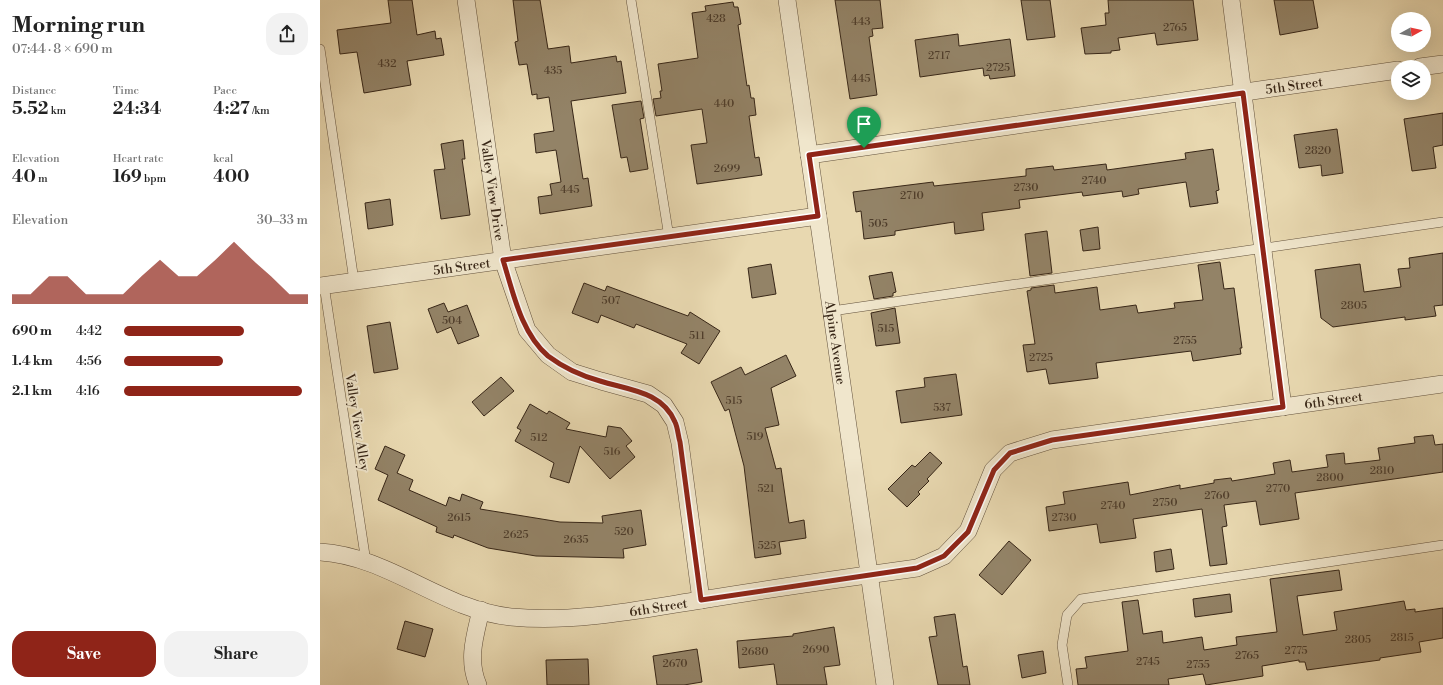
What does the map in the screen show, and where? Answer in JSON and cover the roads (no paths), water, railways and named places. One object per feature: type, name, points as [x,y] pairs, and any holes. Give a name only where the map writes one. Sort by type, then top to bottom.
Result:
[{"type":"street","name":"Valley View Drive","points":[[466,0],[503,260],[527,330],[548,355],[572,372],[601,382],[648,394],[664,405],[675,422],[680,442],[701,600]]},
{"type":"street","name":"Alpine Avenue","points":[[787,0],[885,685]]},
{"type":"street","points":[[1231,0],[1283,407]]},
{"type":"street","points":[[1431,66],[1443,64]]},
{"type":"street","name":"5th Street","points":[[809,155],[1391,71]]},
{"type":"street","name":"5th Street","points":[[322,286],[818,216]]},
{"type":"street","name":"6th Street","points":[[320,552],[366,562],[466,605],[511,617],[571,618],[632,611],[917,568],[944,556],[968,532],[994,470],[1010,453],[1052,440],[1443,384]]},
{"type":"street","points":[[478,685],[474,676],[471,655],[481,610]]},
{"type":"lane","points":[[631,0],[669,237]]},
{"type":"lane","points":[[320,49],[354,281]]},
{"type":"lane","points":[[832,311],[1443,222]]},
{"type":"lane","name":"Valley View Alley","points":[[322,286],[366,562]]},
{"type":"lane","points":[[1068,685],[1062,645],[1063,637],[1067,614],[1081,599],[1443,545]]}]
